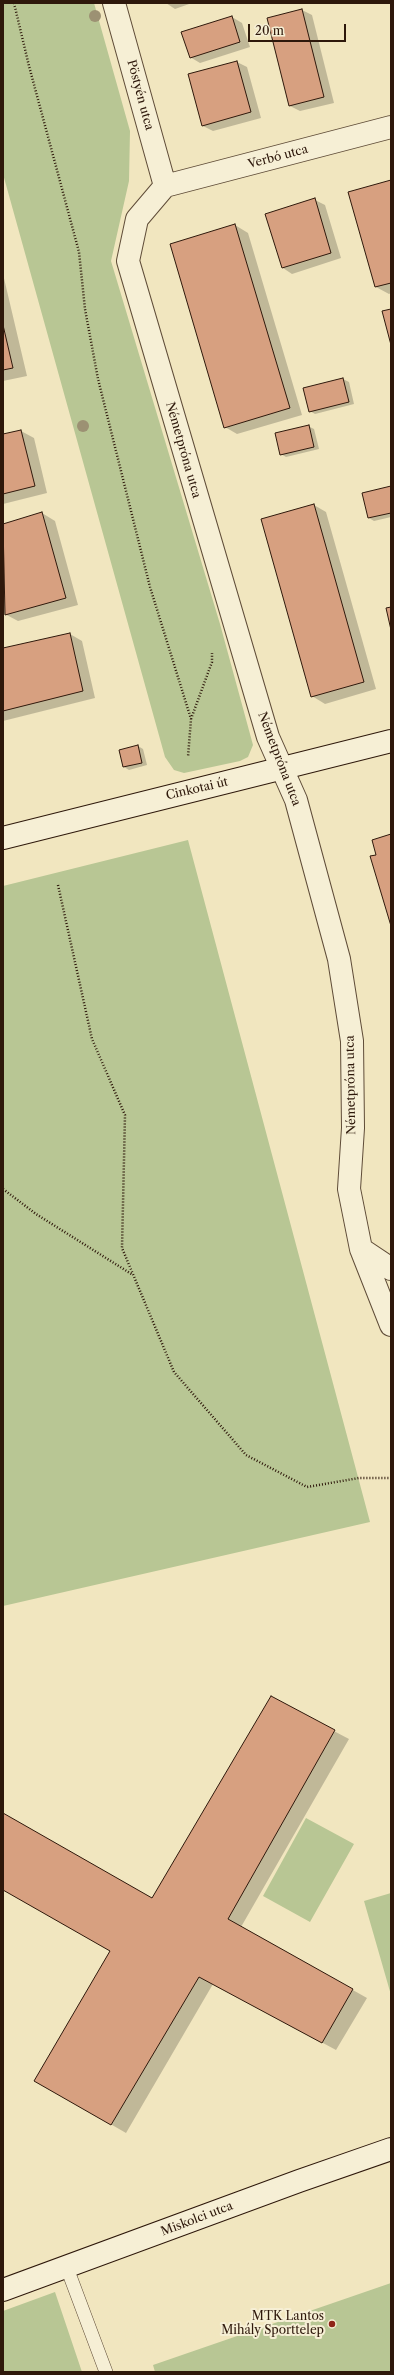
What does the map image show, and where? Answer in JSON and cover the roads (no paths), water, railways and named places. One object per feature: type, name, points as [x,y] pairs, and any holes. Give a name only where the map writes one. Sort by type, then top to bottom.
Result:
[{"type":"street","name":"Pöstyén utca","points":[[114,3],[165,186]]},
{"type":"street","name":"Verbó utca","points":[[165,186],[391,127]]},
{"type":"street","name":"Németpróna utca","points":[[165,186],[137,219],[128,261],[268,737],[296,800],[339,959],[352,1041],[353,1128],[349,1189],[361,1249],[391,1325]]},
{"type":"street","name":"Cinkotai út","points":[[3,838],[391,741]]},
{"type":"street","points":[[361,1249],[391,1269]]},
{"type":"street","name":"Miskolci utca","points":[[3,2290],[67,2268],[299,2181],[391,2149]]},
{"type":"lane","points":[[67,2268],[106,2372]]},
{"type":"place","name":"MTK Lantos Mihály Sporttelep","points":[[332,2324]]}]
